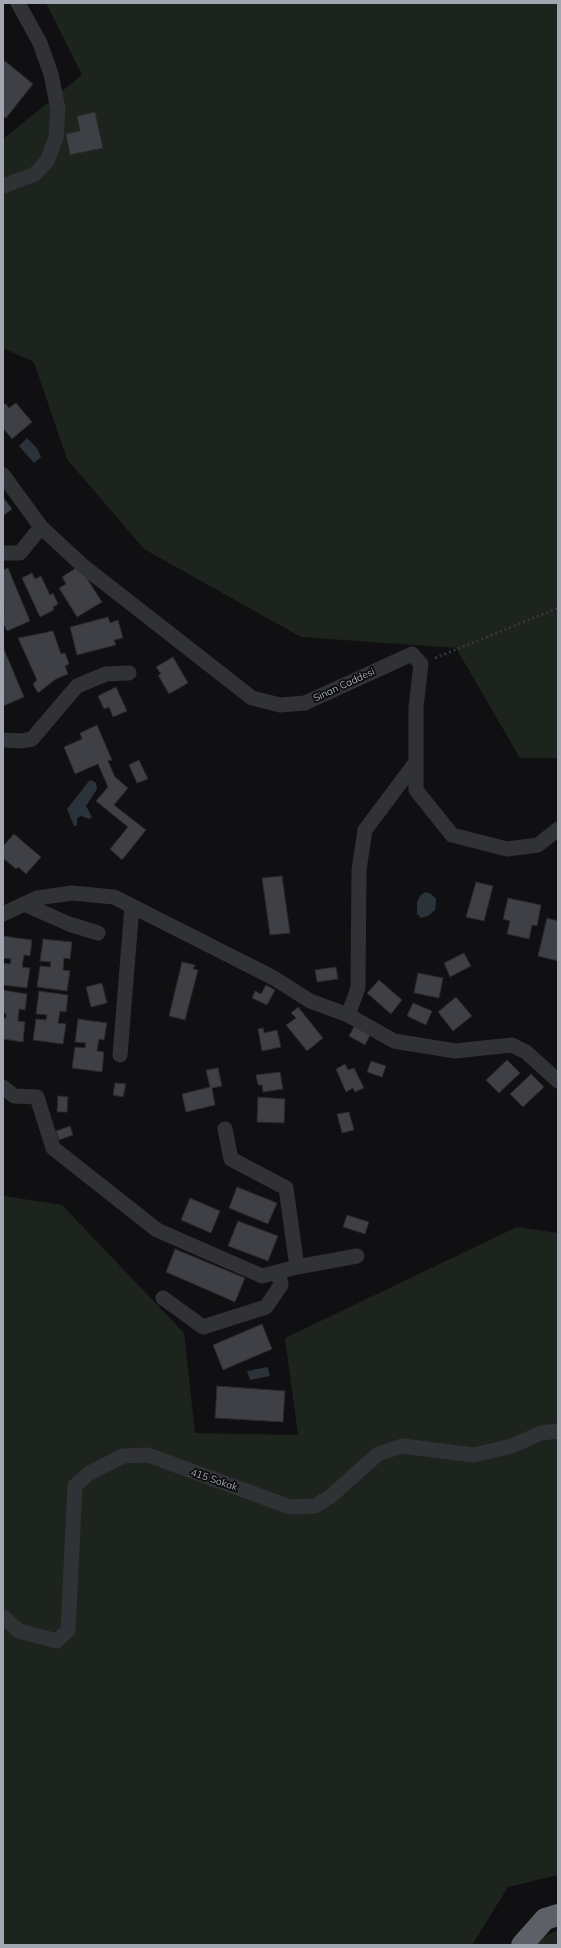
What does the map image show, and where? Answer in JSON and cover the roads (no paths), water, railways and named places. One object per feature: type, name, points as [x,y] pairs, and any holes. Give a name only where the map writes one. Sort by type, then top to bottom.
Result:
[{"type":"highway","points":[[522,1945],[545,1919],[558,1915]]},
{"type":"street","points":[[3,186],[35,174],[47,160],[56,138],[58,108],[51,74],[40,43],[18,3]]},
{"type":"street","name":"Sinan Caddesi","points":[[3,475],[41,527],[83,566],[252,698],[280,705],[305,703],[412,654],[421,664],[416,707],[416,762]]},
{"type":"street","points":[[3,553],[20,553],[41,527]]},
{"type":"street","points":[[3,740],[21,741],[32,739],[77,686],[106,674],[129,673]]},
{"type":"street","points":[[416,762],[416,790],[452,835],[507,849],[538,845],[558,829]]},
{"type":"street","points":[[348,1016],[358,988],[359,870],[366,830],[416,762]]},
{"type":"street","points":[[3,914],[37,898],[72,893],[114,897],[274,978],[310,1001],[348,1016],[394,1041],[455,1050],[512,1045],[526,1052],[558,1081]]},
{"type":"street","points":[[24,904],[69,924],[98,933]]},
{"type":"street","points":[[120,1055],[132,906]]},
{"type":"street","points":[[3,1087],[14,1096],[37,1097],[53,1148],[157,1230],[262,1276],[297,1267],[357,1256]]},
{"type":"street","points":[[225,1129],[231,1159],[286,1188],[297,1267]]},
{"type":"street","points":[[163,1298],[203,1327],[266,1307],[281,1285],[278,1272]]},
{"type":"street","name":"415 Sokak","points":[[3,1618],[19,1631],[57,1641],[68,1630],[75,1486],[88,1474],[123,1456],[148,1456],[290,1507],[315,1506],[331,1496],[378,1454],[402,1446],[474,1455],[512,1446],[540,1433],[558,1431]]}]
